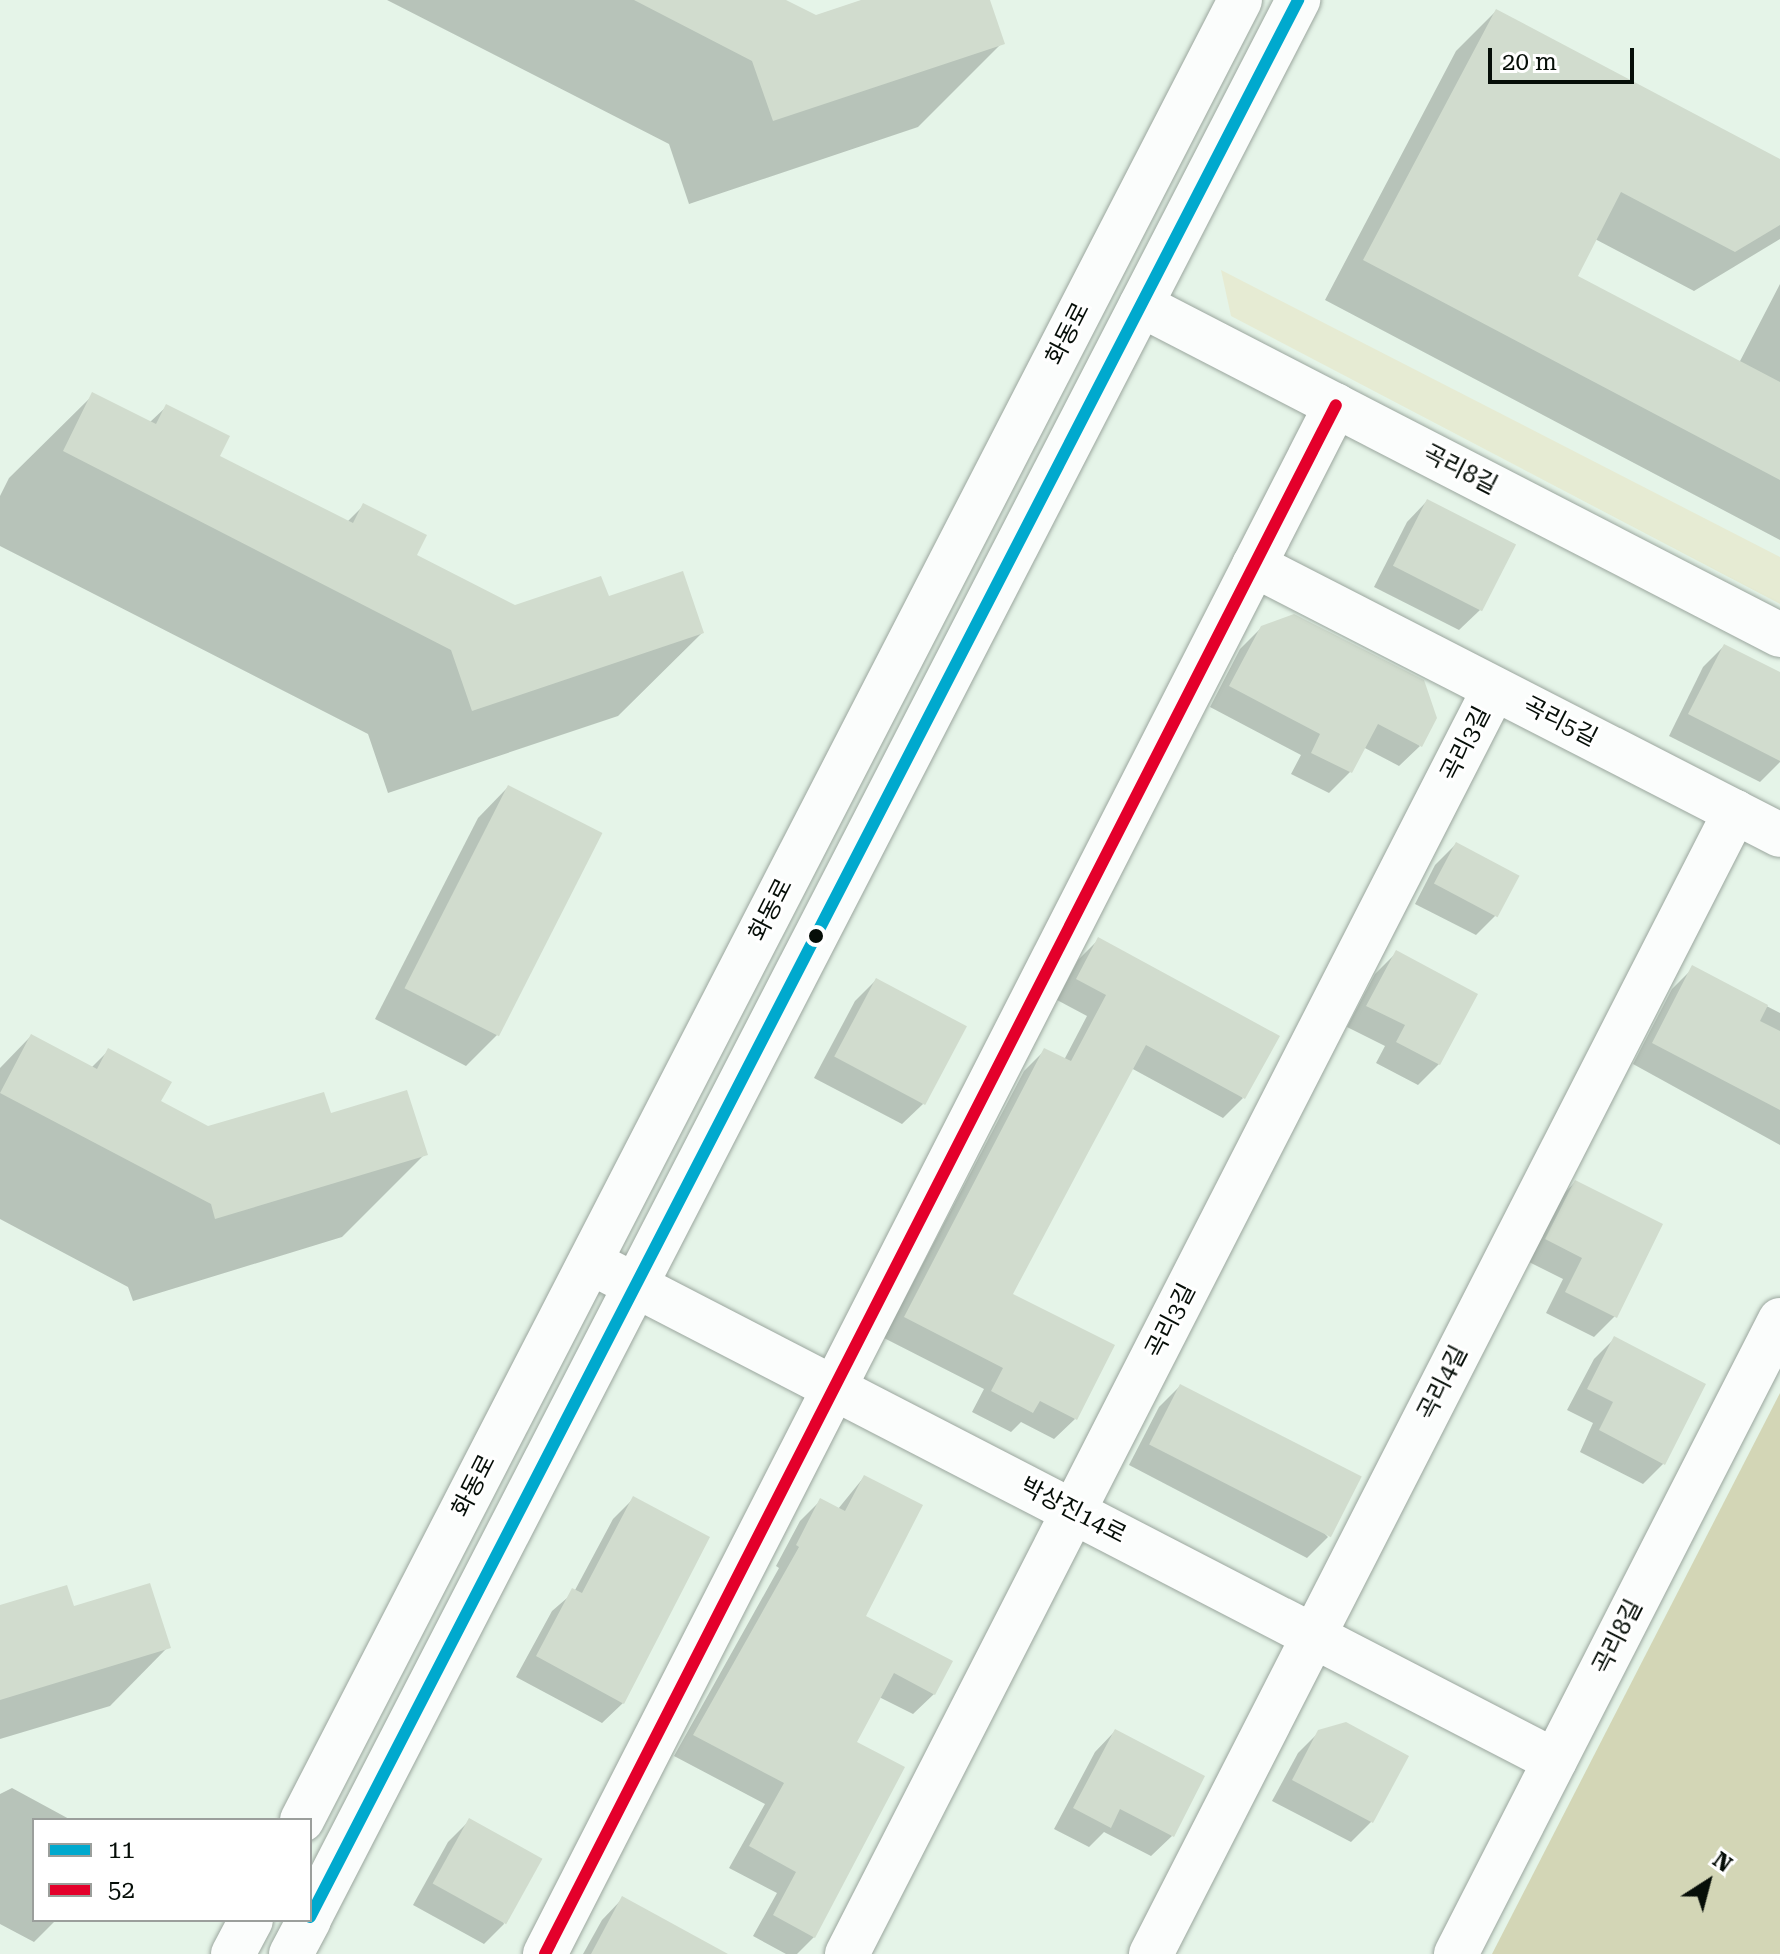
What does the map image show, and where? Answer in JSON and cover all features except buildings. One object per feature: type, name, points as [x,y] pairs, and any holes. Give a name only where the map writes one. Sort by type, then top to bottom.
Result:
[{"type":"street","name":"화동로","points":[[303,1818],[1240,0]]},
{"type":"street","points":[[312,1913],[1298,0]]},
{"type":"street","name":"곡리8길","points":[[1141,305],[1780,635]]},
{"type":"street","points":[[545,1954],[1336,405]]},
{"type":"street","name":"곡리5길","points":[[1254,565],[1780,835]]},
{"type":"street","name":"곡리3길","points":[[847,1954],[1494,689]]},
{"type":"street","name":"곡리4길","points":[[1151,1954],[1735,812]]},
{"type":"street","name":"박상진14로","points":[[590,1262],[1555,1761]]},
{"type":"street","name":"곡리8길","points":[[1456,1954],[1780,1320]]},
{"type":"street","points":[[233,1954],[250,1922]]},
{"type":"street","points":[[291,1954],[307,1922]]},
{"type":"green space","points":[[1221,270],[1780,557],[1780,604],[1231,316]]},
{"type":"green space","points":[[1780,1393],[1780,1954],[1492,1954]]},
{"type":"transit line","name":"11","points":[[312,1913],[1298,0]]},
{"type":"transit line","name":"52","points":[[545,1954],[1336,405]]}]
